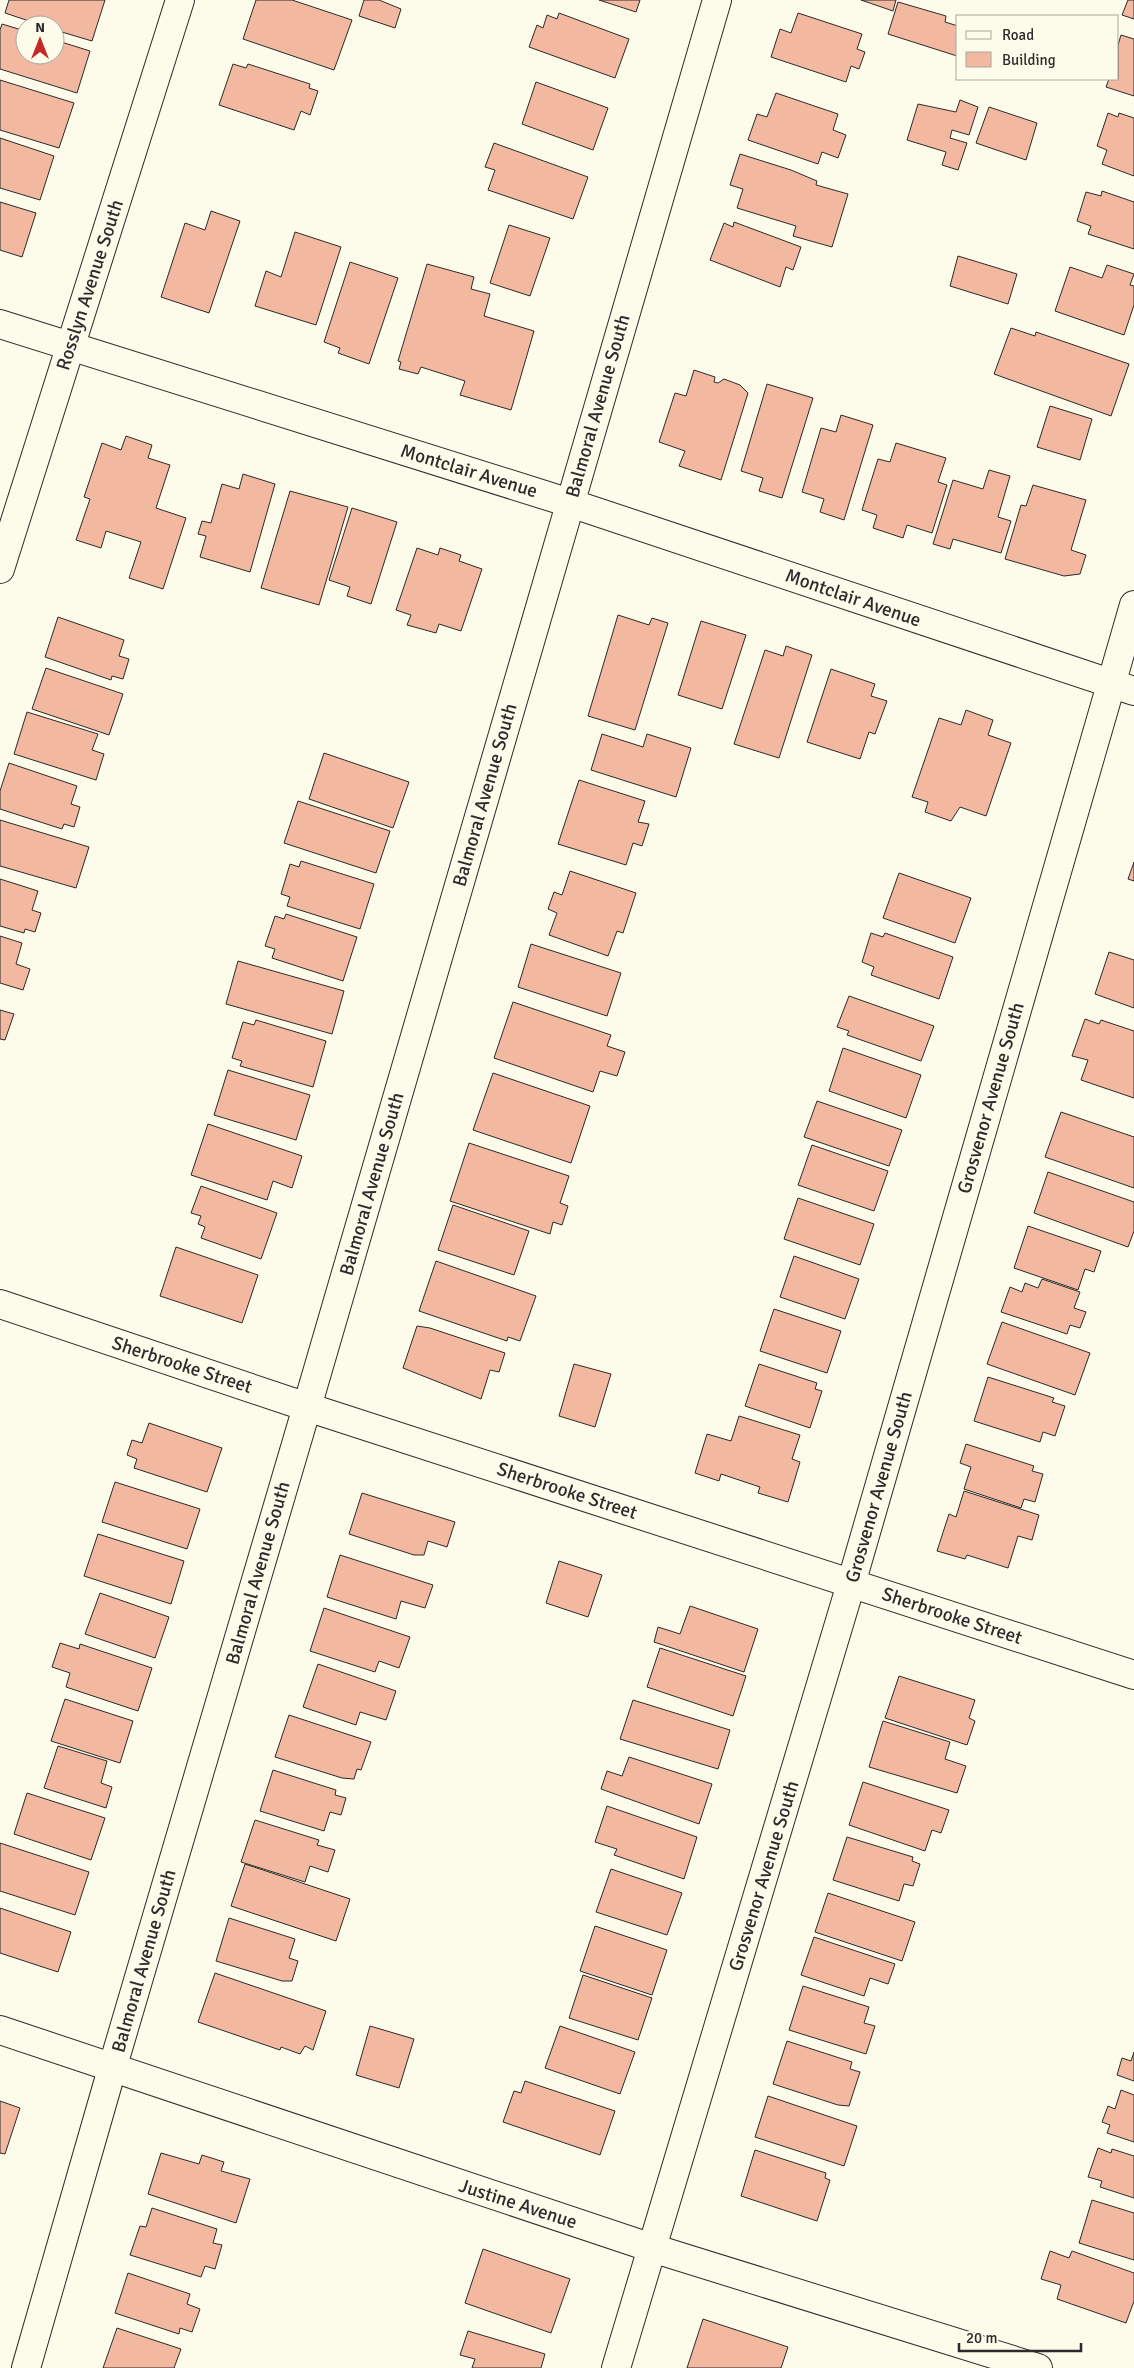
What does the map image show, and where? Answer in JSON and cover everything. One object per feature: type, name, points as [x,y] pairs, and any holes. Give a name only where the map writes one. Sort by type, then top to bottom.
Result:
[{"type":"street","name":"Rosslyn Avenue South","points":[[0,569],[180,0]]},
{"type":"street","name":"Balmoral Avenue South","points":[[26,2368],[717,0]]},
{"type":"street","name":"Montclair Avenue","points":[[0,324],[570,503],[1122,688]]},
{"type":"street","name":"Grosvenor Avenue South","points":[[616,2368],[1122,688],[1134,605]]},
{"type":"street","name":"Sherbrooke Street","points":[[0,1304],[307,1407],[1134,1675]]},
{"type":"street","name":"Justine Avenue","points":[[0,2030],[652,2248],[1038,2368]]},
{"type":"building","points":[[9,0],[105,0],[92,41],[65,33],[65,15],[15,16],[5,13]]},
{"type":"building","points":[[256,0],[292,0],[352,20],[334,70],[243,39]]},
{"type":"building","points":[[364,0],[379,0],[401,9],[395,28],[359,16]]},
{"type":"building","points":[[599,0],[640,0],[636,12]]},
{"type":"building","points":[[861,0],[896,0],[893,11]]},
{"type":"building","points":[[1128,0],[1134,0],[1134,19],[1122,15]]},
{"type":"building","points":[[898,2],[946,16],[945,22],[956,25],[956,56],[888,34]]},
{"type":"building","points":[[559,13],[629,39],[615,78],[529,47],[537,25],[543,28],[547,15],[557,19]]},
{"type":"building","points":[[798,13],[862,34],[857,49],[865,52],[859,69],[851,66],[846,82],[771,57],[780,29],[791,33]]},
{"type":"building","points":[[2,24],[15,28],[15,65],[65,65],[65,43],[90,51],[77,93],[0,69],[0,30]]},
{"type":"building","points":[[1121,35],[1134,39],[1134,96],[1106,87],[1109,80],[1119,80],[1119,42]]},
{"type":"building","points":[[233,64],[246,68],[248,64],[310,84],[309,88],[318,91],[310,115],[301,111],[294,130],[219,105]]},
{"type":"building","points":[[0,80],[74,103],[59,148],[0,130]]},
{"type":"building","points":[[536,82],[608,108],[593,150],[522,124]]},
{"type":"building","points":[[776,93],[838,114],[833,130],[846,135],[838,158],[822,152],[818,164],[748,140],[757,114],[767,117]]},
{"type":"building","points":[[960,100],[978,107],[969,135],[952,130],[950,138],[967,143],[958,170],[942,165],[946,152],[907,140],[918,104],[956,112]]},
{"type":"building","points":[[989,107],[1037,123],[1026,160],[976,143]]},
{"type":"building","points":[[1108,113],[1118,117],[1119,113],[1134,118],[1134,176],[1102,164],[1107,150],[1097,146]]},
{"type":"building","points":[[0,138],[54,156],[40,200],[0,188]]},
{"type":"building","points":[[494,143],[588,177],[573,219],[488,190],[495,170],[485,167]]},
{"type":"building","points":[[740,154],[791,170],[817,181],[816,185],[848,194],[832,247],[793,236],[796,226],[737,208],[743,189],[730,185]]},
{"type":"building","points":[[1102,191],[1134,202],[1134,249],[1088,234],[1091,226],[1077,221],[1086,192],[1101,196]]},
{"type":"building","points":[[0,202],[36,213],[22,257],[0,250]]},
{"type":"building","points":[[211,211],[240,221],[209,313],[161,297],[185,223],[205,230]]},
{"type":"building","points":[[734,222],[801,247],[793,270],[786,267],[780,287],[710,260],[724,223],[733,227]]},
{"type":"building","points":[[509,225],[550,238],[530,296],[490,283]]},
{"type":"building","points":[[295,232],[341,247],[316,325],[255,306],[266,271],[281,277]]},
{"type":"building","points":[[958,256],[1017,274],[1008,304],[950,286]]},
{"type":"building","points":[[350,262],[398,278],[369,364],[338,353],[340,348],[324,342]]},
{"type":"building","points":[[427,264],[474,277],[471,289],[490,294],[484,316],[534,331],[511,410],[460,395],[465,381],[421,367],[418,374],[399,369],[401,362],[398,361]]},
{"type":"building","points":[[1107,265],[1134,274],[1130,285],[1134,286],[1134,305],[1124,335],[1055,311],[1070,267],[1102,278]]},
{"type":"building","points":[[1011,328],[1035,336],[1036,332],[1129,364],[1111,416],[994,374]]},
{"type":"building","points":[[694,370],[715,377],[714,382],[718,383],[724,379],[740,385],[748,393],[721,480],[679,466],[685,451],[659,442],[675,393],[686,396]]},
{"type":"building","points":[[767,384],[813,398],[782,498],[759,491],[763,478],[741,471]]},
{"type":"building","points":[[1050,406],[1092,419],[1080,460],[1037,447]]},
{"type":"building","points":[[841,415],[873,425],[844,520],[820,512],[824,499],[802,492],[821,428],[836,432]]},
{"type":"building","points":[[126,436],[152,445],[148,458],[170,465],[156,508],[186,518],[163,589],[129,578],[141,542],[106,531],[101,548],[76,540],[90,499],[84,497],[102,443],[121,450]]},
{"type":"building","points":[[896,443],[946,458],[938,482],[947,485],[932,533],[907,525],[903,538],[873,528],[877,515],[862,510],[878,459],[890,462]]},
{"type":"building","points":[[989,470],[1010,476],[998,517],[1011,521],[1001,553],[953,539],[950,549],[933,544],[953,480],[983,489]]},
{"type":"building","points":[[243,474],[275,484],[250,572],[200,557],[206,536],[198,534],[202,521],[211,523],[222,484],[239,489]]},
{"type":"building","points":[[1033,485],[1086,500],[1071,550],[1086,555],[1080,574],[1064,576],[1005,559],[1021,505],[1026,506]]},
{"type":"building","points":[[290,491],[348,507],[319,605],[261,588]]},
{"type":"building","points":[[352,508],[397,522],[371,604],[347,596],[350,587],[329,580]]},
{"type":"building","points":[[417,548],[438,555],[440,548],[461,555],[459,561],[482,569],[461,631],[439,624],[436,633],[407,625],[411,615],[396,610]]},
{"type":"building","points":[[618,615],[649,625],[652,618],[668,623],[635,730],[588,716]]},
{"type":"building","points":[[58,617],[124,640],[119,656],[129,659],[123,679],[112,676],[111,680],[45,657]]},
{"type":"building","points":[[701,621],[746,635],[722,709],[678,695]]},
{"type":"building","points":[[786,646],[812,655],[779,758],[734,744],[765,650],[783,656]]},
{"type":"building","points":[[46,668],[123,694],[109,735],[32,709]]},
{"type":"building","points":[[831,669],[875,684],[871,696],[887,701],[875,734],[869,732],[860,759],[807,742]]},
{"type":"building","points":[[966,710],[993,720],[988,735],[1011,743],[986,816],[960,807],[951,821],[925,812],[928,802],[912,797],[939,718],[961,725]]},
{"type":"building","points":[[27,712],[98,734],[92,750],[104,754],[96,780],[14,754]]},
{"type":"building","points":[[602,734],[643,747],[647,734],[691,748],[676,797],[591,770]]},
{"type":"building","points":[[324,753],[409,782],[393,828],[309,799]]},
{"type":"building","points":[[9,763],[77,786],[71,804],[80,807],[74,827],[64,824],[62,829],[0,809],[0,791]]},
{"type":"building","points":[[579,780],[645,801],[638,822],[649,824],[642,846],[633,843],[626,865],[558,844]]},
{"type":"building","points":[[298,801],[390,831],[376,873],[284,843]]},
{"type":"building","points":[[0,820],[89,847],[76,888],[0,866]]},
{"type":"building","points":[[301,861],[374,884],[360,929],[287,906],[290,897],[281,894],[290,864],[299,867]]},
{"type":"building","points":[[1134,862],[1134,881],[1128,879]]},
{"type":"building","points":[[570,871],[636,893],[623,933],[617,931],[608,956],[549,935],[557,913],[548,909],[554,892],[562,895]]},
{"type":"building","points":[[899,873],[971,898],[955,943],[883,918]]},
{"type":"building","points":[[0,879],[38,891],[32,910],[41,913],[35,932],[25,929],[24,933],[0,926]]},
{"type":"building","points":[[286,914],[357,937],[343,981],[272,958],[275,949],[265,946],[275,916],[284,919]]},
{"type":"building","points":[[871,933],[883,937],[885,933],[953,957],[939,999],[871,975],[874,967],[862,962]]},
{"type":"building","points":[[0,936],[22,943],[16,964],[30,969],[23,990],[0,983]]},
{"type":"building","points":[[531,944],[621,973],[607,1016],[518,987]]},
{"type":"building","points":[[1109,952],[1134,960],[1134,1008],[1095,994]]},
{"type":"building","points":[[238,961],[344,991],[332,1034],[226,1004]]},
{"type":"building","points":[[849,996],[934,1026],[921,1061],[847,1035],[849,1031],[837,1027]]},
{"type":"building","points":[[513,1002],[611,1035],[607,1046],[625,1052],[617,1076],[600,1071],[593,1092],[494,1058]]},
{"type":"building","points":[[0,1010],[14,1014],[5,1040],[0,1039]]},
{"type":"building","points":[[1085,1019],[1099,1024],[1101,1020],[1134,1031],[1134,1098],[1081,1080],[1088,1060],[1072,1056]]},
{"type":"building","points":[[256,1020],[326,1041],[313,1087],[240,1066],[242,1061],[232,1058],[243,1022],[254,1025]]},
{"type":"building","points":[[843,1048],[921,1075],[906,1118],[829,1091]]},
{"type":"building","points":[[228,1070],[310,1095],[296,1140],[214,1115]]},
{"type":"building","points":[[493,1073],[590,1106],[571,1163],[473,1130]]},
{"type":"building","points":[[817,1101],[902,1130],[889,1166],[804,1137]]},
{"type":"building","points":[[1061,1112],[1134,1137],[1134,1188],[1045,1157]]},
{"type":"building","points":[[208,1124],[302,1156],[292,1188],[273,1181],[267,1200],[191,1175]]},
{"type":"building","points":[[469,1143],[569,1176],[560,1203],[568,1206],[562,1225],[553,1222],[550,1234],[450,1201]]},
{"type":"building","points":[[812,1145],[888,1171],[874,1211],[798,1185]]},
{"type":"building","points":[[1048,1172],[1134,1202],[1134,1231],[1128,1247],[1034,1213]]},
{"type":"building","points":[[201,1186],[277,1213],[261,1259],[201,1238],[205,1227],[198,1224],[201,1216],[191,1213]]},
{"type":"building","points":[[798,1198],[874,1224],[860,1265],[784,1239]]},
{"type":"building","points":[[453,1205],[529,1231],[514,1275],[438,1250]]},
{"type":"building","points":[[1028,1226],[1101,1251],[1094,1272],[1085,1269],[1078,1290],[1014,1268]]},
{"type":"building","points":[[176,1247],[258,1275],[242,1323],[160,1296]]},
{"type":"building","points":[[794,1256],[859,1279],[845,1319],[780,1297]]},
{"type":"building","points":[[436,1261],[536,1296],[520,1341],[508,1337],[507,1341],[419,1311]]},
{"type":"building","points":[[1042,1279],[1080,1292],[1074,1308],[1086,1312],[1080,1328],[1070,1325],[1067,1334],[1001,1312],[1010,1287],[1022,1292],[1025,1283],[1038,1288]]},
{"type":"building","points":[[774,1309],[841,1331],[827,1373],[760,1351]]},
{"type":"building","points":[[1002,1322],[1090,1353],[1075,1395],[987,1364]]},
{"type":"building","points":[[417,1326],[430,1328],[505,1353],[499,1372],[490,1370],[481,1399],[403,1368]]},
{"type":"building","points":[[574,1364],[611,1374],[595,1427],[559,1416]]},
{"type":"building","points":[[759,1364],[817,1383],[815,1389],[822,1391],[810,1428],[745,1406]]},
{"type":"building","points":[[988,1377],[1054,1398],[1052,1402],[1065,1406],[1055,1436],[1043,1432],[1040,1442],[974,1421]]},
{"type":"building","points":[[739,1416],[800,1435],[792,1459],[800,1462],[788,1502],[758,1493],[760,1487],[721,1474],[719,1481],[695,1473],[707,1434],[731,1441]]},
{"type":"building","points":[[149,1423],[222,1448],[207,1492],[134,1468],[137,1459],[127,1455],[132,1440],[142,1443]]},
{"type":"building","points":[[966,1444],[1034,1466],[1032,1471],[1043,1474],[1035,1502],[1024,1499],[1021,1508],[964,1489],[971,1467],[960,1463]]},
{"type":"building","points":[[115,1482],[200,1509],[187,1549],[102,1522]]},
{"type":"building","points":[[964,1491],[1039,1515],[1032,1540],[1018,1536],[1008,1568],[967,1555],[965,1559],[937,1551],[949,1514],[956,1517]]},
{"type":"building","points":[[362,1493],[455,1522],[447,1547],[428,1541],[424,1555],[414,1555],[349,1534]]},
{"type":"building","points":[[98,1534],[184,1561],[171,1604],[84,1576]]},
{"type":"building","points":[[340,1555],[433,1585],[425,1608],[401,1601],[396,1619],[327,1597]]},
{"type":"building","points":[[559,1561],[602,1575],[588,1617],[546,1603]]},
{"type":"building","points":[[100,1593],[169,1617],[155,1658],[85,1634]]},
{"type":"building","points":[[690,1606],[758,1629],[744,1672],[654,1642],[658,1627],[680,1634]]},
{"type":"building","points":[[324,1608],[410,1637],[399,1668],[379,1661],[375,1672],[310,1651]]},
{"type":"building","points":[[60,1643],[79,1649],[80,1644],[152,1668],[138,1711],[66,1687],[70,1673],[52,1667]]},
{"type":"building","points":[[660,1648],[746,1676],[733,1716],[647,1687]]},
{"type":"building","points":[[318,1664],[396,1691],[386,1720],[360,1712],[356,1725],[303,1707]]},
{"type":"building","points":[[899,1676],[975,1700],[969,1718],[975,1721],[967,1745],[885,1718]]},
{"type":"building","points":[[65,1699],[133,1721],[120,1763],[51,1741]]},
{"type":"building","points":[[633,1700],[730,1730],[718,1769],[620,1739]]},
{"type":"building","points":[[289,1715],[371,1742],[361,1770],[357,1769],[354,1779],[342,1778],[275,1757]]},
{"type":"building","points":[[883,1721],[950,1742],[945,1759],[966,1766],[957,1793],[869,1767]]},
{"type":"building","points":[[58,1746],[107,1761],[101,1783],[112,1787],[106,1808],[44,1788]]},
{"type":"building","points":[[629,1757],[712,1784],[699,1824],[601,1789],[607,1771],[622,1776]]},
{"type":"building","points":[[273,1770],[336,1790],[335,1795],[346,1798],[341,1815],[330,1812],[324,1831],[260,1811]]},
{"type":"building","points":[[863,1782],[949,1810],[941,1833],[932,1830],[925,1851],[849,1825]]},
{"type":"building","points":[[27,1793],[105,1818],[91,1860],[14,1834]]},
{"type":"building","points":[[607,1806],[697,1837],[684,1879],[614,1855],[617,1849],[595,1842]]},
{"type":"building","points":[[255,1820],[319,1840],[317,1845],[335,1850],[328,1872],[310,1866],[305,1882],[241,1862]]},
{"type":"building","points":[[847,1837],[913,1857],[912,1861],[920,1864],[913,1886],[904,1884],[899,1901],[833,1880]]},
{"type":"building","points":[[0,1843],[89,1872],[75,1915],[0,1891]]},
{"type":"building","points":[[245,1864],[350,1899],[336,1941],[231,1906]]},
{"type":"building","points":[[611,1869],[682,1893],[667,1935],[596,1912]]},
{"type":"building","points":[[828,1893],[915,1922],[902,1961],[815,1932]]},
{"type":"building","points":[[0,1908],[71,1932],[58,1972],[0,1953]]},
{"type":"building","points":[[229,1918],[295,1939],[289,1958],[298,1961],[292,1981],[282,1981],[216,1961]]},
{"type":"building","points":[[595,1926],[667,1950],[652,1995],[580,1971]]},
{"type":"building","points":[[814,1937],[895,1964],[888,1984],[870,1978],[864,1996],[801,1975]]},
{"type":"building","points":[[215,1973],[326,2011],[313,2050],[305,2046],[300,2054],[281,2047],[280,2050],[198,2022]]},
{"type":"building","points":[[583,1975],[652,1998],[638,2040],[569,2018]]},
{"type":"building","points":[[803,1986],[869,2007],[864,2023],[875,2026],[866,2054],[789,2030]]},
{"type":"building","points":[[370,2026],[414,2039],[399,2088],[356,2075]]},
{"type":"building","points":[[560,2026],[635,2052],[620,2094],[545,2068]]},
{"type":"building","points":[[787,2041],[852,2062],[850,2069],[860,2072],[849,2106],[838,2105],[773,2084]]},
{"type":"building","points":[[1134,2052],[1134,2081],[1117,2075],[1122,2058],[1131,2061]]},
{"type":"building","points":[[525,2081],[615,2111],[600,2155],[503,2122],[514,2091],[521,2093]]},
{"type":"building","points":[[1121,2090],[1134,2095],[1134,2142],[1107,2133],[1110,2125],[1102,2122],[1108,2106],[1115,2109]]},
{"type":"building","points":[[768,2096],[857,2126],[844,2166],[755,2137]]},
{"type":"building","points":[[0,2101],[20,2108],[5,2154],[0,2153]]},
{"type":"building","points":[[1098,2148],[1111,2153],[1112,2149],[1134,2156],[1134,2198],[1100,2187],[1102,2181],[1088,2177]]},
{"type":"building","points":[[755,2150],[826,2173],[825,2178],[830,2180],[817,2221],[741,2196]]},
{"type":"building","points":[[161,2153],[199,2164],[202,2155],[224,2162],[221,2171],[250,2179],[236,2223],[148,2194]]},
{"type":"building","points":[[1092,2200],[1134,2213],[1134,2260],[1079,2243]]},
{"type":"building","points":[[152,2208],[217,2229],[213,2243],[222,2245],[215,2269],[205,2266],[201,2277],[130,2255],[140,2226],[146,2227]]},
{"type":"building","points":[[483,2249],[570,2279],[551,2333],[465,2303]]},
{"type":"building","points":[[1050,2251],[1069,2258],[1072,2251],[1134,2273],[1134,2301],[1126,2323],[1057,2299],[1061,2285],[1041,2279]]},
{"type":"building","points":[[128,2273],[190,2294],[187,2304],[200,2309],[192,2332],[180,2328],[179,2334],[115,2313]]},
{"type":"building","points":[[703,2319],[788,2347],[781,2368],[687,2368]]},
{"type":"building","points":[[117,2328],[181,2349],[174,2368],[103,2368]]},
{"type":"building","points":[[468,2331],[545,2354],[541,2368],[472,2368],[475,2359],[460,2355]]}]
